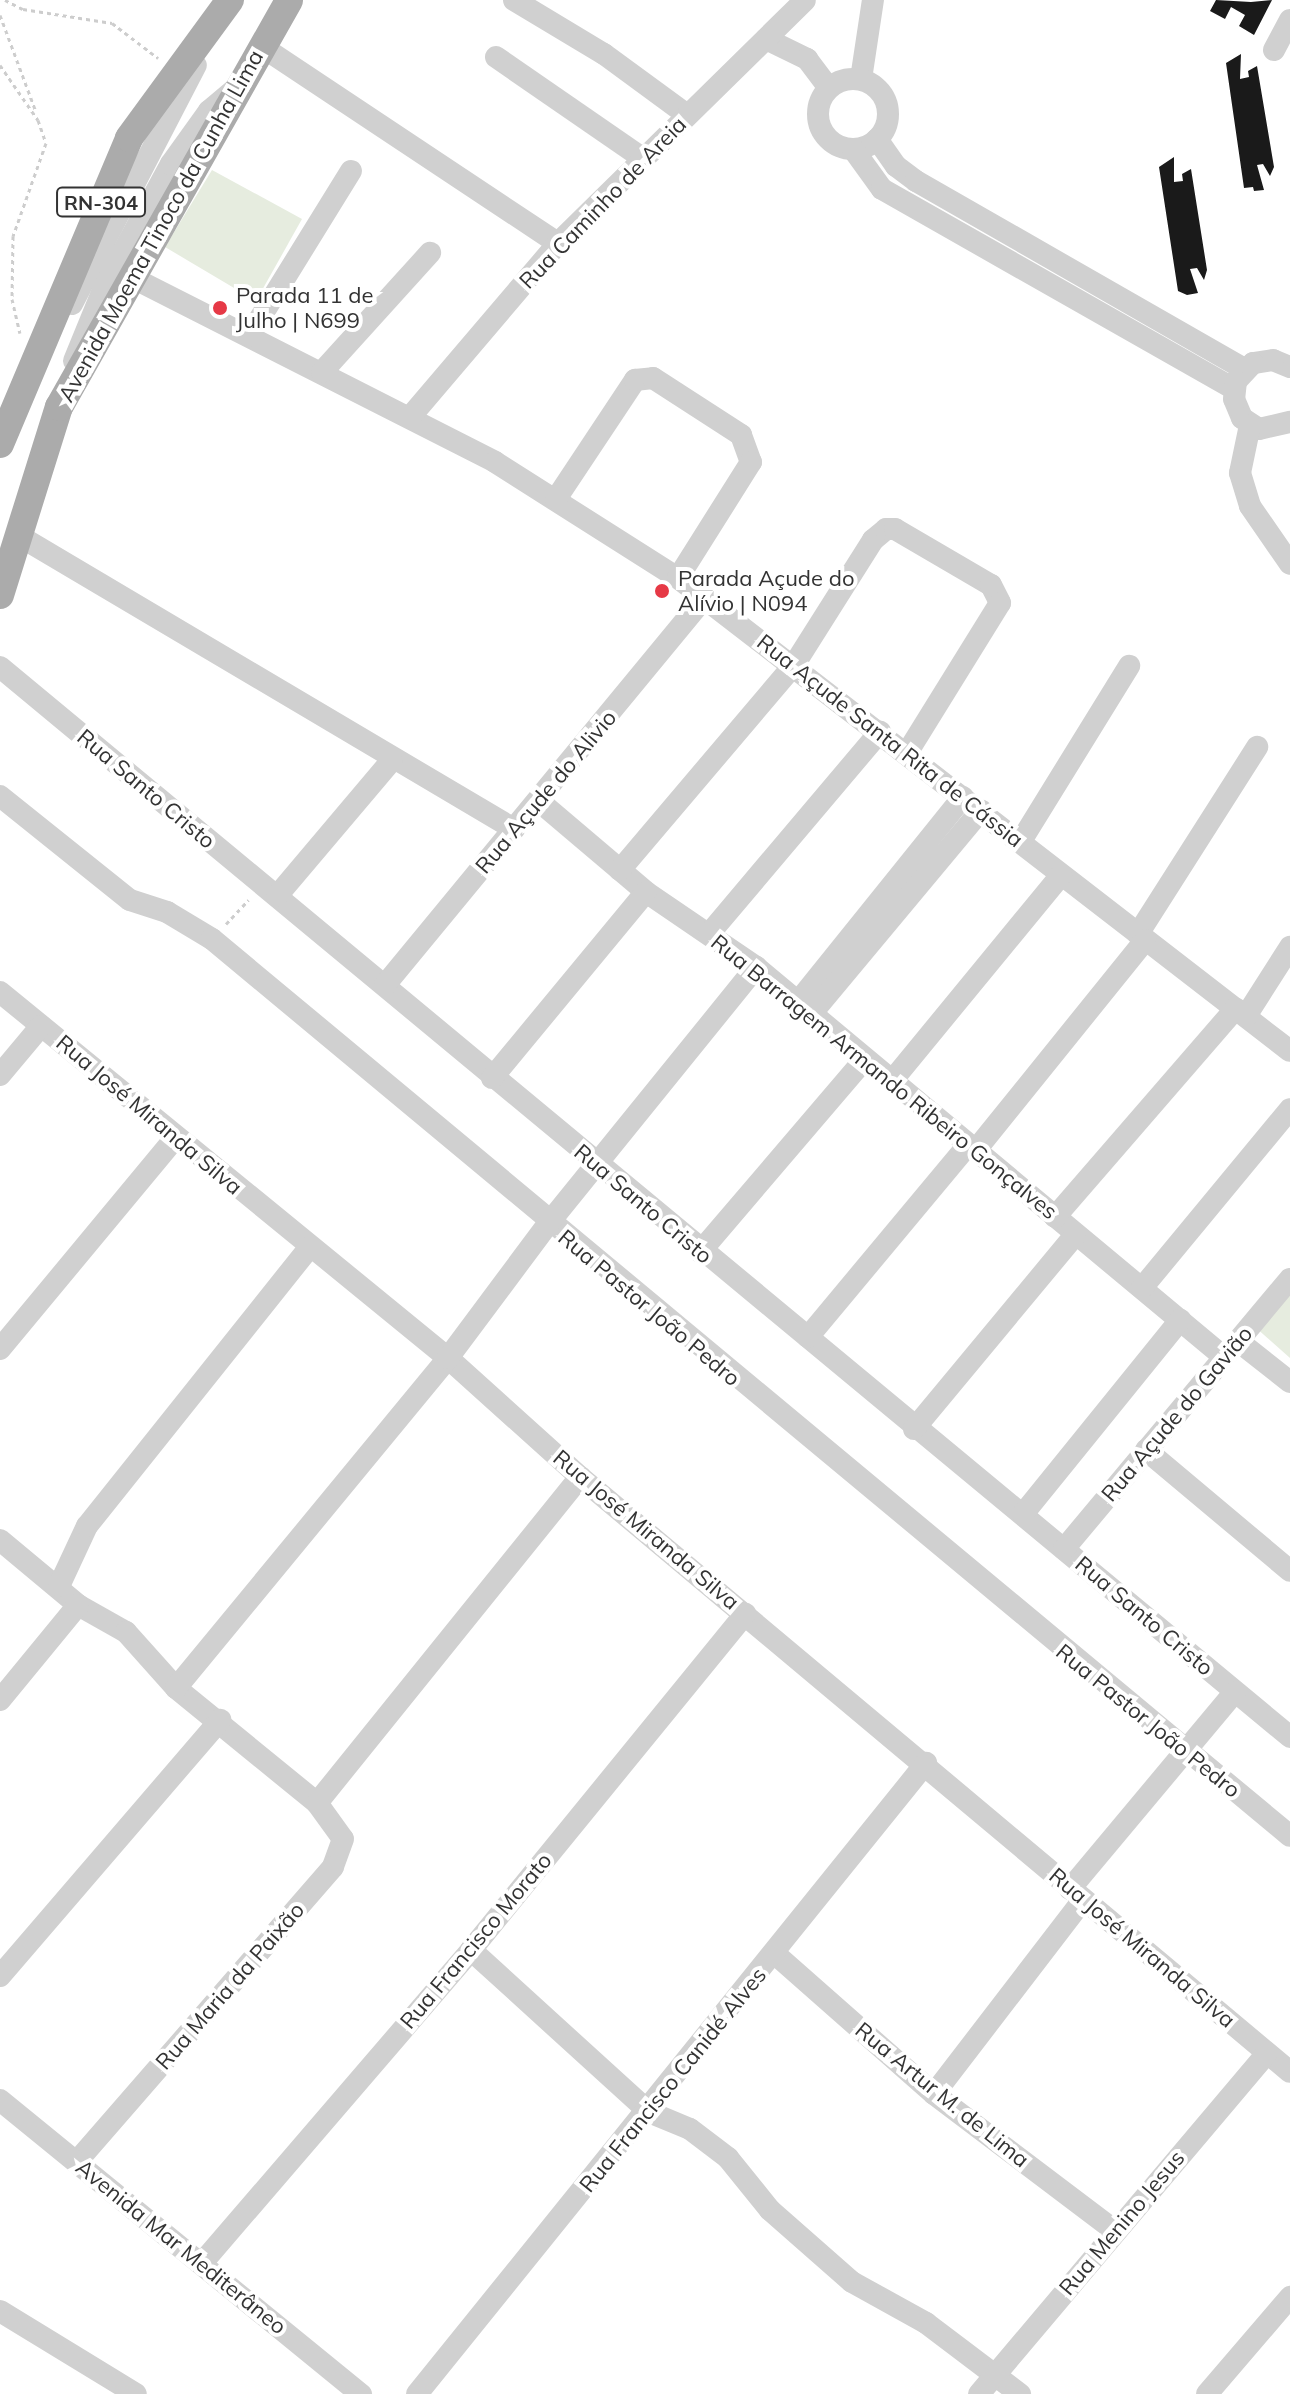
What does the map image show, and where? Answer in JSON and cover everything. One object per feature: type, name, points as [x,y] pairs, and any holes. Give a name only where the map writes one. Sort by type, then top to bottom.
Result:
[{"type":"main road","name":"Avenida Moema Tinoco da Cunha Lima","points":[[0,444],[129,138],[173,72],[230,0]]},
{"type":"main road","name":"Avenida Moema Tinoco da Cunha Lima","points":[[0,595],[21,537],[59,407],[289,0]]},
{"type":"street","points":[[37,351],[74,300],[148,150],[238,0]]},
{"type":"street","points":[[514,0],[604,54],[687,115]]},
{"type":"street","name":"Rua Caminho de Areia","points":[[411,416],[558,243],[641,157],[805,0]]},
{"type":"street","points":[[861,79],[873,0]]},
{"type":"street","points":[[1274,50],[1290,20]]},
{"type":"street","points":[[766,39],[807,59],[829,88]]},
{"type":"street","points":[[261,46],[558,243]]},
{"type":"street","points":[[496,57],[641,157]]},
{"type":"street","points":[[853,149],[877,139],[885,129],[887,105],[873,84],[861,79],[844,79],[829,88],[819,104],[819,123],[828,139],[853,149],[882,189],[1239,379]]},
{"type":"street","points":[[59,407],[105,285],[171,164],[209,111],[241,85]]},
{"type":"street","points":[[877,139],[896,166],[916,181],[1239,379]]},
{"type":"street","points":[[249,336],[351,171]]},
{"type":"street","points":[[322,372],[430,253]]},
{"type":"street","name":"Rua Açude Santa Rita de Cássia","points":[[133,278],[411,416],[556,499],[678,578],[1290,1051]]},
{"type":"street","points":[[1290,367],[1263,360],[1239,379],[1237,409],[1250,425],[1270,430],[1290,422]]},
{"type":"street","points":[[556,499],[626,387],[635,380],[653,378],[741,435],[751,462],[678,578]]},
{"type":"street","points":[[1250,425],[1240,473],[1246,495],[1290,564]]},
{"type":"street","points":[[620,870],[794,665],[873,540],[886,529],[895,529],[991,585],[999,593],[997,611],[907,753]]},
{"type":"street","points":[[21,537],[391,761],[514,829]]},
{"type":"street","name":"Rua Açude do Alivio","points":[[385,985],[540,802],[704,598]]},
{"type":"street","points":[[1021,841],[1129,666]]},
{"type":"street","name":"Rua Santo Cristo","points":[[0,667],[385,985],[700,1252],[808,1337],[914,1429],[1023,1514],[1290,1737]]},
{"type":"street","points":[[709,934],[880,732]]},
{"type":"street","points":[[808,1337],[971,1148],[1142,937],[1257,747]]},
{"type":"street","points":[[269,891],[391,761]]},
{"type":"street","name":"Rua Pastor João Pedro","points":[[0,796],[130,900],[167,912],[212,939],[548,1224],[1185,1754],[1290,1836]]},
{"type":"street","name":"Rua Barragem Armando Ribeiro Gonçalves","points":[[540,802],[646,892],[756,967],[1180,1320],[1290,1382]]},
{"type":"street","points":[[805,1008],[972,803]]},
{"type":"street","points":[[891,1082],[1061,875]]},
{"type":"street","points":[[492,1078],[646,892]]},
{"type":"street","points":[[1055,1217],[1241,1012],[1290,947]]},
{"type":"street","points":[[176,1688],[448,1358],[548,1224],[756,967]]},
{"type":"street","name":"Rua José Miranda Silva","points":[[0,992],[309,1248],[448,1358],[580,1477],[926,1763],[1290,2072]]},
{"type":"street","points":[[0,1075],[41,1026]]},
{"type":"street","points":[[700,1252],[864,1060]]},
{"type":"street","points":[[1142,1288],[1290,1109]]},
{"type":"street","points":[[0,1349],[176,1137]]},
{"type":"street","points":[[914,1429],[1075,1235]]},
{"type":"street","points":[[59,1586],[87,1526],[309,1248]]},
{"type":"street","name":"Rua Açude do Gavião","points":[[1064,1549],[1290,1279]]},
{"type":"street","points":[[1023,1514],[1180,1320]]},
{"type":"street","points":[[1146,1450],[1290,1571]]},
{"type":"street","points":[[0,1540],[59,1586],[78,1605],[126,1632],[176,1688],[220,1720],[317,1803],[580,1477]]},
{"type":"street","points":[[0,1700],[78,1605]]},
{"type":"street","name":"Rua Francisco Morato","points":[[202,2263],[471,1950],[745,1614]]},
{"type":"street","points":[[934,2094],[1077,1894],[1235,1692]]},
{"type":"street","points":[[0,1976],[220,1720]]},
{"type":"street","name":"Rua Francisco Canidé Alves","points":[[417,2394],[649,2112],[926,1763]]},
{"type":"street","name":"Rua Maria da Paixão","points":[[77,2161],[333,1867],[343,1839],[317,1803]]},
{"type":"street","points":[[471,1950],[649,2112],[671,2119],[719,2150],[770,2210],[861,2289],[926,2323],[997,2373],[1020,2394]]},
{"type":"street","name":"Rua Artur M. de Lima","points":[[774,1953],[934,2094],[1114,2230]]},
{"type":"street","name":"Rua Menino Jesus","points":[[979,2394],[1114,2230],[1267,2053]]},
{"type":"street","name":"Avenida Mar Mediterâneo","points":[[0,2100],[361,2394]]},
{"type":"street","points":[[1207,2394],[1290,2297]]},
{"type":"street","points":[[0,2311],[136,2394]]},
{"type":"path","points":[[5,0],[23,9],[112,23],[130,32],[173,72]]},
{"type":"path","points":[[0,15],[46,139],[45,158],[17,221],[10,255],[12,299],[37,351]]},
{"type":"path","points":[[0,65],[38,120]]},
{"type":"path","points":[[212,939],[269,891]]},
{"type":"shaded area","points":[[212,170],[302,219],[256,301],[165,247]]},
{"type":"shaded area","points":[[1290,1284],[1290,1358],[1255,1327]]},
{"type":"building","points":[[1216,0],[1272,0],[1254,35],[1239,26],[1245,15],[1231,7],[1225,19],[1210,11]]},
{"type":"building","points":[[1241,54],[1240,79],[1249,77],[1248,71],[1257,66],[1274,167],[1270,176],[1263,164],[1257,165],[1264,190],[1244,188],[1226,63]]},
{"type":"building","points":[[1174,157],[1174,182],[1183,181],[1182,174],[1191,169],[1207,270],[1204,280],[1197,268],[1190,269],[1198,293],[1187,295],[1178,291],[1159,167]]},
{"type":"place","name":"Parada 11 de Julho | N699","points":[[220,308]]},
{"type":"place","name":"Parada Açude do Alívio | N094","points":[[662,591]]}]
